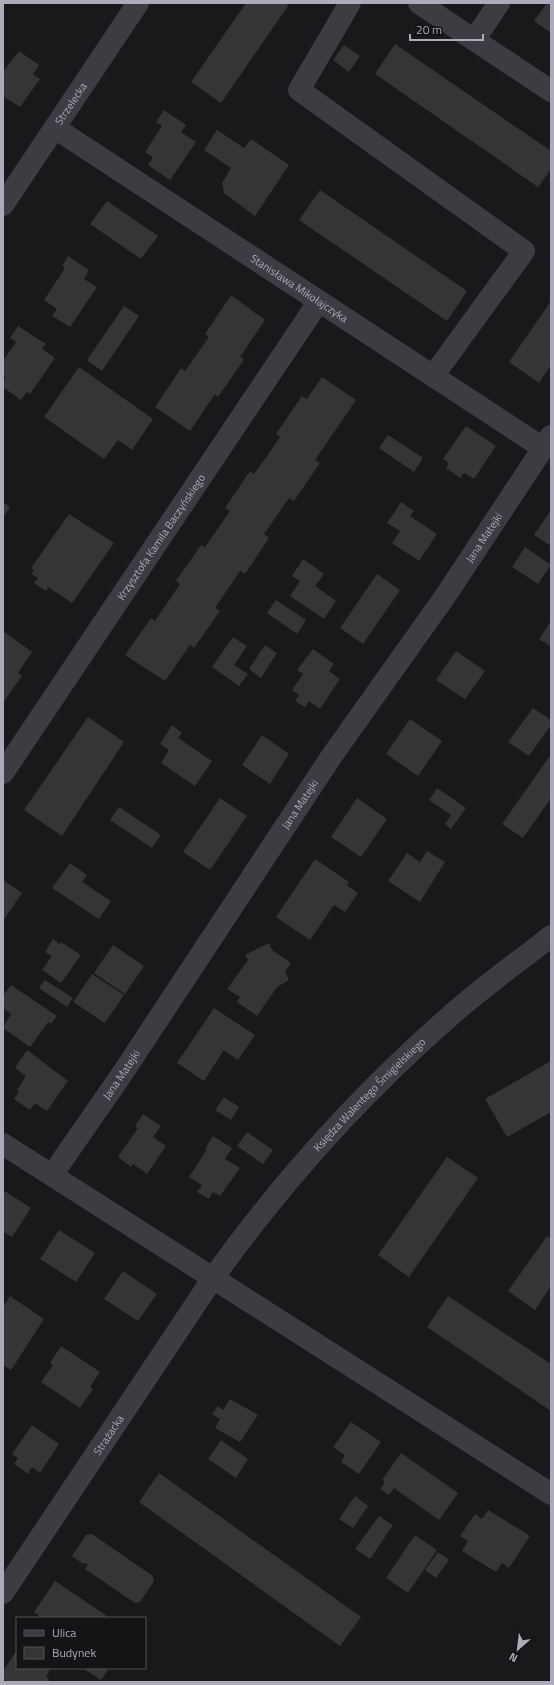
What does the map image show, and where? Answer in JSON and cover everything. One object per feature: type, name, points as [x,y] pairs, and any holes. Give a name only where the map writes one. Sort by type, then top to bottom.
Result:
[{"type":"street","name":"Strzelecka","points":[[3,205],[56,128],[138,3]]},
{"type":"street","points":[[350,3],[299,90],[524,250],[433,376]]},
{"type":"street","points":[[418,3],[551,91]]},
{"type":"street","points":[[474,40],[499,3]]},
{"type":"street","name":"Stanisława Mikołajczyka","points":[[56,128],[433,376],[547,442]]},
{"type":"street","name":"Krzysztofa Kamila Baczyńskiego","points":[[3,774],[319,301]]},
{"type":"street","name":"Jana Matejki","points":[[52,1175],[122,1074],[331,758],[446,596],[547,442]]},
{"type":"street","name":"Księdza Walentego Śmigielskiego","points":[[213,1278],[243,1236],[277,1195],[344,1119],[382,1080],[449,1016],[551,936]]},
{"type":"street","points":[[3,1144],[213,1278],[549,1488]]},
{"type":"street","name":"Strażacka","points":[[3,1593],[213,1278]]},
{"type":"building","points":[[246,3],[290,3],[221,103],[191,82]]},
{"type":"building","points":[[547,3],[551,3],[551,33],[534,21]]},
{"type":"building","points":[[395,44],[551,151],[551,169],[538,187],[375,74]]},
{"type":"building","points":[[344,45],[360,56],[349,72],[333,60]]},
{"type":"building","points":[[19,51],[39,65],[33,74],[40,79],[20,107],[3,96],[3,72]]},
{"type":"building","points":[[164,110],[186,125],[181,132],[196,142],[170,180],[148,165],[153,157],[145,152],[162,126],[156,122]]},
{"type":"building","points":[[217,130],[244,148],[251,139],[289,165],[255,216],[224,193],[222,183],[231,168],[204,150]]},
{"type":"building","points":[[320,190],[467,291],[447,321],[299,220]]},
{"type":"building","points":[[107,201],[158,236],[141,259],[90,224]]},
{"type":"building","points":[[68,256],[89,270],[84,279],[97,287],[70,327],[52,316],[57,309],[44,300],[65,268],[62,266]]},
{"type":"building","points":[[231,295],[265,320],[240,357],[244,359],[243,361],[218,397],[215,394],[190,431],[155,407],[181,368],[185,371],[209,337],[205,334]]},
{"type":"building","points":[[551,301],[551,365],[539,383],[509,362]]},
{"type":"building","points":[[124,306],[139,316],[102,371],[87,360]]},
{"type":"building","points":[[18,326],[46,344],[42,349],[55,358],[30,394],[27,392],[21,400],[3,387],[5,377],[3,375],[3,361],[16,342],[10,338]]},
{"type":"building","points":[[79,367],[153,419],[132,450],[118,440],[104,459],[44,417]]},
{"type":"building","points":[[322,377],[356,400],[315,460],[320,463],[294,501],[289,498],[264,534],[269,538],[245,574],[240,571],[215,608],[220,611],[194,648],[190,645],[165,681],[125,655],[151,618],[155,621],[180,584],[176,581],[201,545],[205,547],[230,511],[225,508],[250,471],[254,474],[267,456],[280,437],[276,434],[302,396],[307,399]]},
{"type":"building","points":[[466,426],[496,446],[474,479],[464,473],[460,478],[446,468],[449,463],[443,459]]},
{"type":"building","points":[[388,435],[423,458],[414,472],[379,448]]},
{"type":"building","points":[[3,502],[10,507],[3,517]]},
{"type":"building","points":[[401,502],[414,511],[410,516],[437,534],[419,561],[392,543],[400,531],[387,523]]},
{"type":"building","points":[[551,510],[551,546],[534,535]]},
{"type":"building","points":[[69,514],[114,543],[72,603],[48,587],[46,591],[34,583],[38,578],[31,574],[34,570],[31,568]]},
{"type":"building","points":[[525,547],[551,565],[538,584],[512,567]]},
{"type":"building","points":[[303,559],[324,574],[315,586],[336,601],[324,619],[290,596],[300,581],[292,576]]},
{"type":"building","points":[[377,574],[400,590],[363,644],[340,628]]},
{"type":"building","points":[[276,600],[306,620],[297,634],[267,613]]},
{"type":"building","points":[[551,621],[551,647],[539,639]]},
{"type":"building","points":[[3,631],[32,652],[18,673],[22,676],[3,703]]},
{"type":"building","points":[[233,637],[247,646],[234,665],[248,674],[239,686],[212,667]]},
{"type":"building","points":[[265,645],[277,653],[261,678],[249,669]]},
{"type":"building","points":[[313,649],[334,664],[329,671],[340,679],[320,709],[309,701],[305,707],[295,701],[299,695],[292,690],[303,674],[297,670]]},
{"type":"building","points":[[456,651],[485,671],[465,699],[436,680]]},
{"type":"building","points":[[533,708],[551,720],[551,725],[529,756],[508,742]]},
{"type":"building","points":[[88,717],[124,742],[62,836],[24,810]]},
{"type":"building","points":[[410,719],[442,741],[418,776],[386,754]]},
{"type":"building","points":[[172,725],[182,733],[178,738],[212,761],[195,786],[161,763],[169,750],[160,744]]},
{"type":"building","points":[[262,735],[289,754],[270,784],[242,765]]},
{"type":"building","points":[[551,754],[551,798],[523,838],[502,824]]},
{"type":"building","points":[[437,788],[466,808],[451,829],[445,824],[451,815],[429,800]]},
{"type":"building","points":[[220,798],[247,816],[210,870],[183,852]]},
{"type":"building","points":[[357,798],[387,819],[361,857],[331,837]]},
{"type":"building","points":[[119,807],[161,835],[152,848],[110,820]]},
{"type":"building","points":[[427,851],[445,862],[420,902],[388,881],[407,853],[420,862]]},
{"type":"building","points":[[315,859],[349,882],[347,885],[358,893],[345,912],[334,905],[310,940],[276,917]]},
{"type":"building","points":[[70,863],[87,875],[82,882],[111,901],[99,919],[52,888]]},
{"type":"building","points":[[3,880],[22,893],[3,921]]},
{"type":"building","points":[[53,939],[60,944],[61,942],[81,955],[61,983],[42,970],[52,956],[45,952]]},
{"type":"building","points":[[269,943],[272,950],[291,963],[285,972],[289,980],[277,987],[257,1016],[237,1002],[240,997],[227,989],[248,960],[245,955]]},
{"type":"building","points":[[113,945],[144,966],[125,994],[94,973]]},
{"type":"building","points":[[92,974],[124,995],[105,1023],[73,1002]]},
{"type":"building","points":[[45,980],[73,998],[67,1007],[39,988]]},
{"type":"building","points":[[11,985],[57,1016],[51,1024],[48,1022],[30,1047],[3,1028],[11,1014],[3,1008],[3,996]]},
{"type":"building","points":[[214,1008],[255,1035],[238,1060],[224,1050],[204,1081],[177,1063]]},
{"type":"building","points":[[27,1050],[68,1081],[47,1111],[35,1103],[30,1110],[14,1099],[19,1092],[17,1090],[26,1076],[15,1068]]},
{"type":"building","points":[[551,1061],[551,1112],[507,1137],[485,1099]]},
{"type":"building","points":[[224,1097],[239,1107],[231,1120],[215,1110]]},
{"type":"building","points":[[143,1114],[161,1126],[153,1137],[166,1146],[147,1174],[133,1164],[131,1167],[118,1157],[138,1128],[135,1126]]},
{"type":"building","points":[[247,1132],[273,1150],[263,1164],[237,1146]]},
{"type":"building","points":[[213,1136],[232,1148],[225,1159],[240,1168],[220,1196],[213,1192],[209,1199],[197,1192],[202,1185],[189,1177],[207,1149],[205,1149]]},
{"type":"building","points":[[447,1157],[478,1178],[409,1277],[378,1255]]},
{"type":"building","points":[[3,1190],[31,1208],[12,1237],[3,1232]]},
{"type":"building","points":[[59,1230],[95,1253],[76,1282],[40,1259]]},
{"type":"building","points":[[547,1236],[551,1239],[551,1286],[535,1310],[508,1291]]},
{"type":"building","points":[[123,1271],[157,1294],[138,1321],[104,1299]]},
{"type":"building","points":[[10,1296],[44,1319],[11,1370],[3,1365],[3,1307]]},
{"type":"building","points":[[448,1296],[551,1364],[551,1411],[427,1327]]},
{"type":"building","points":[[61,1346],[100,1372],[90,1387],[93,1389],[80,1408],[41,1382],[53,1365],[50,1363]]},
{"type":"building","points":[[230,1399],[258,1415],[240,1442],[215,1428],[220,1419],[212,1414],[218,1406],[223,1410]]},
{"type":"building","points":[[351,1422],[381,1442],[359,1474],[341,1462],[345,1455],[333,1447]]},
{"type":"building","points":[[32,1425],[59,1444],[40,1473],[32,1467],[28,1474],[14,1464],[18,1458],[12,1454]]},
{"type":"building","points":[[221,1440],[248,1459],[236,1478],[208,1459]]},
{"type":"building","points":[[401,1453],[458,1493],[439,1520],[394,1488],[389,1495],[380,1489],[385,1482],[382,1480]]},
{"type":"building","points":[[159,1473],[361,1617],[340,1646],[139,1502]]},
{"type":"building","points":[[355,1496],[368,1506],[353,1528],[339,1519]]},
{"type":"building","points":[[488,1510],[530,1536],[509,1568],[502,1563],[496,1572],[462,1551],[468,1541],[460,1536],[475,1514],[482,1519]]},
{"type":"building","points":[[379,1516],[393,1525],[370,1559],[355,1549]]},
{"type":"building","points":[[92,1534],[153,1576],[154,1581],[140,1602],[135,1603],[85,1569],[88,1564],[82,1563],[72,1556],[86,1535]]},
{"type":"building","points":[[415,1535],[437,1550],[408,1593],[386,1578]]},
{"type":"building","points":[[438,1552],[449,1560],[436,1578],[425,1570]]},
{"type":"building","points":[[55,1581],[107,1616],[41,1617],[34,1612]]},
{"type":"building","points":[[16,1652],[16,1669],[50,1669],[46,1676],[49,1679],[48,1682],[7,1682],[3,1679],[3,1671]]},
{"type":"building","points":[[84,1669],[108,1669],[101,1680]]}]
